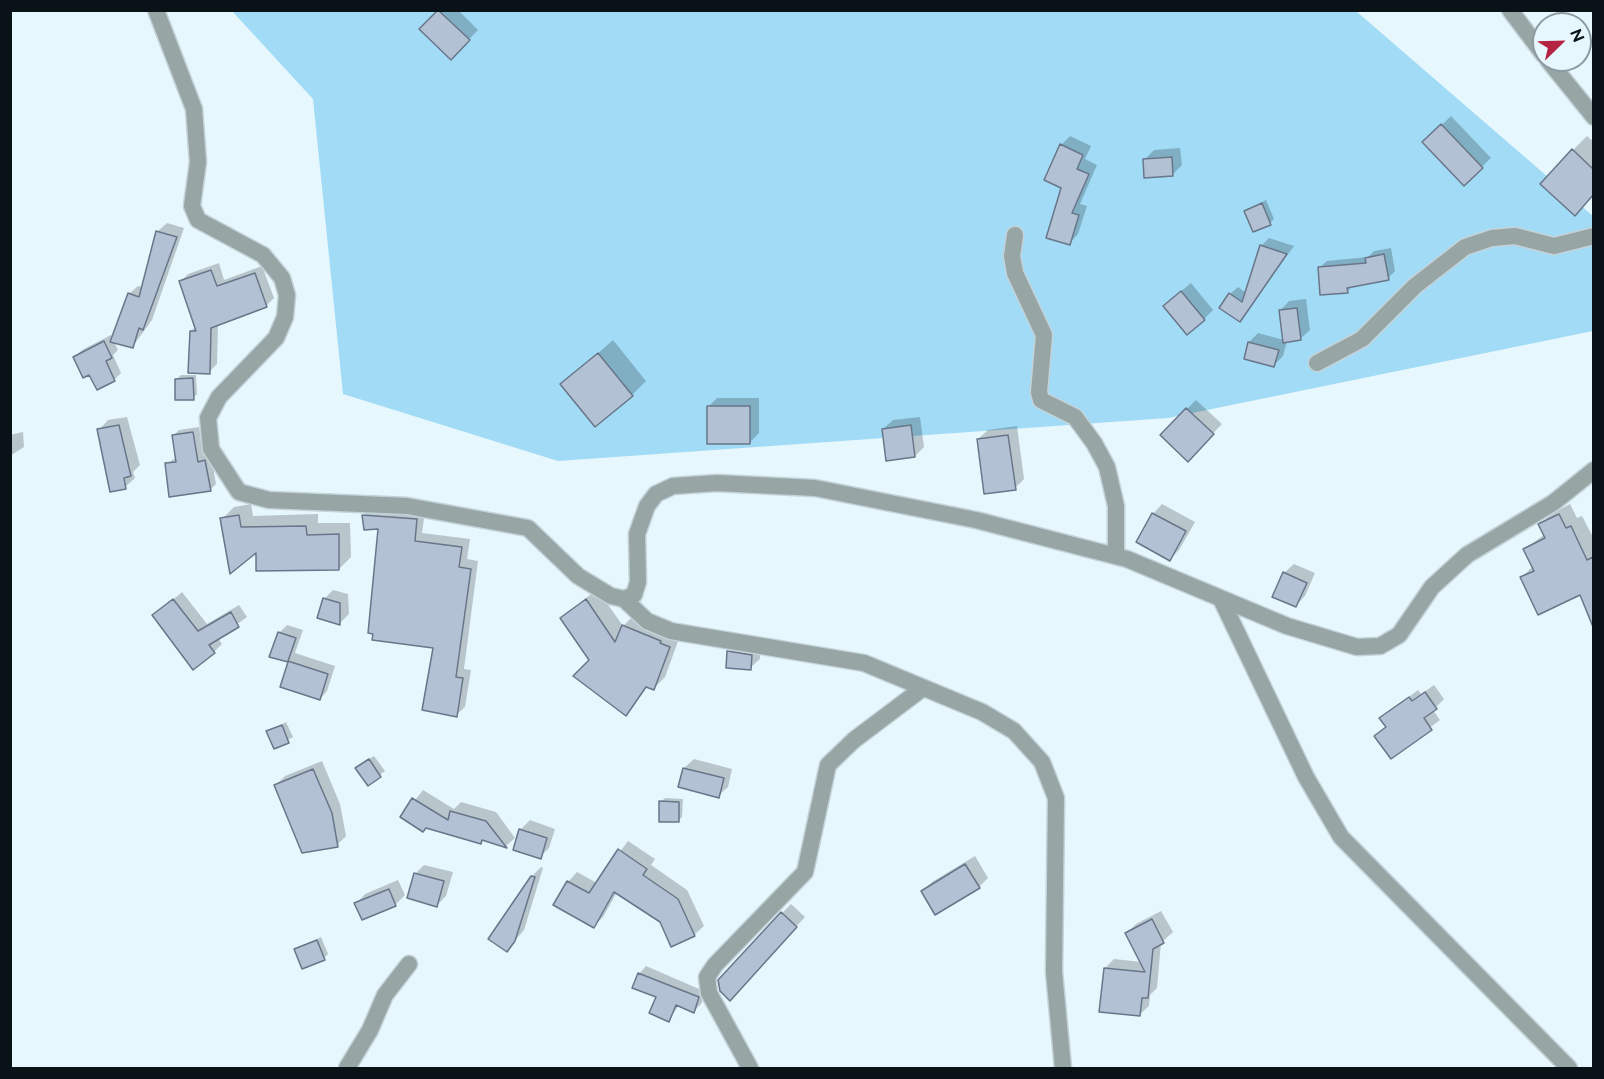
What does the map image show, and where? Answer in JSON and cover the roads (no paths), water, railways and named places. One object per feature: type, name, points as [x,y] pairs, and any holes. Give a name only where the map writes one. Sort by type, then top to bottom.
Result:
[{"type":"street","points":[[156,10],[194,109],[198,162],[192,206],[198,220],[262,255],[282,278],[288,295],[285,317],[276,338],[219,397],[208,418],[212,449],[239,492],[269,500],[407,506],[528,528],[578,576],[611,596],[624,598],[634,595],[638,582],[638,534],[646,506],[656,494],[673,486],[717,483],[815,488],[976,520],[1116,556],[1307,632],[1357,647],[1380,646],[1399,635],[1432,587],[1467,555],[1553,503],[1593,470]]},
{"type":"street","points":[[1510,10],[1532,39]]},
{"type":"street","points":[[1557,72],[1593,117]]},
{"type":"street","points":[[1015,235],[1012,256],[1015,273],[1044,335],[1039,392],[1041,400],[1075,417],[1094,443],[1107,467],[1116,506],[1116,556]]},
{"type":"street","points":[[1317,363],[1362,339],[1437,266],[1465,247],[1492,238],[1515,236],[1554,246],[1593,236]]},
{"type":"street","points":[[624,598],[647,621],[671,631],[864,663],[982,711],[1014,731],[1042,762],[1056,798],[1054,972],[1063,1068]]},
{"type":"street","points":[[1221,598],[1306,777],[1341,837],[1569,1068]]},
{"type":"street","points":[[750,1068],[709,993],[707,977],[715,965],[805,872],[828,765],[854,740],[923,688]]},
{"type":"street","points":[[347,1068],[370,1030],[385,995],[409,964]]}]
